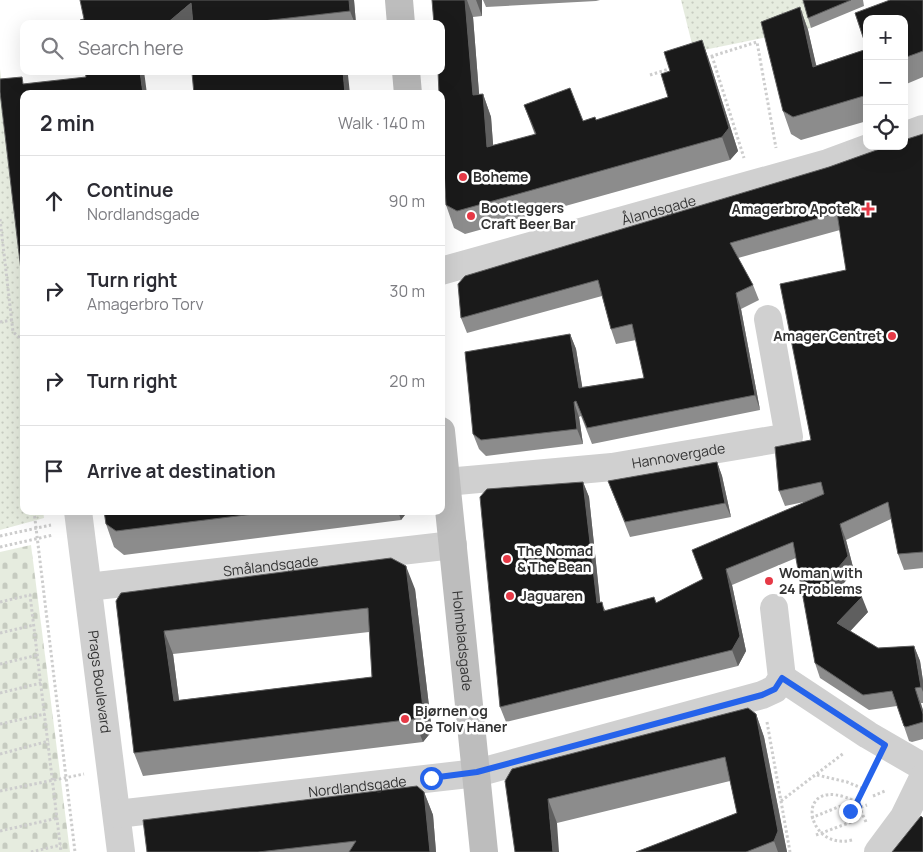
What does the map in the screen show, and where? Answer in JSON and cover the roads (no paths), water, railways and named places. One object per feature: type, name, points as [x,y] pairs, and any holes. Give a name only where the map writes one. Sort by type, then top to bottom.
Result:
[{"type":"street","points":[[399,0],[401,20]]},
{"type":"street","points":[[406,75],[408,90]]},
{"type":"street","points":[[908,135],[923,129]]},
{"type":"street","name":"Ålandsgade","points":[[445,270],[783,176],[828,163],[863,150]]},
{"type":"street","name":"Hannovergade","points":[[446,482],[612,467],[789,437],[768,319]]},
{"type":"street","name":"Holmbladsgade","points":[[445,472],[484,852]]},
{"type":"street","name":"Prags Boulevard","points":[[79,520],[122,852]]},
{"type":"street","name":"Smålandsgade","points":[[88,587],[453,546]]},
{"type":"street","points":[[774,608],[782,678],[877,740],[923,767]]},
{"type":"street","name":"Nordlandsgade","points":[[117,814],[477,772],[762,695],[775,689],[782,678]]},
{"type":"street","points":[[884,844],[905,814],[923,778]]},
{"type":"place","name":"Boheme","points":[[463,177]]},
{"type":"place","name":"Amagerbro Apotek","points":[[868,209]]},
{"type":"place","name":"Bootleggers Craft Beer Bar","points":[[471,216]]},
{"type":"place","name":"Amager Centret","points":[[892,336]]},
{"type":"place","name":"The Nomad & The Bean","points":[[507,559]]},
{"type":"place","name":"Woman with 24 Problems","points":[[769,581]]},
{"type":"place","name":"Jaguaren","points":[[510,596]]},
{"type":"place","name":"Bjørnen og De Tolv Haner","points":[[405,719]]}]
